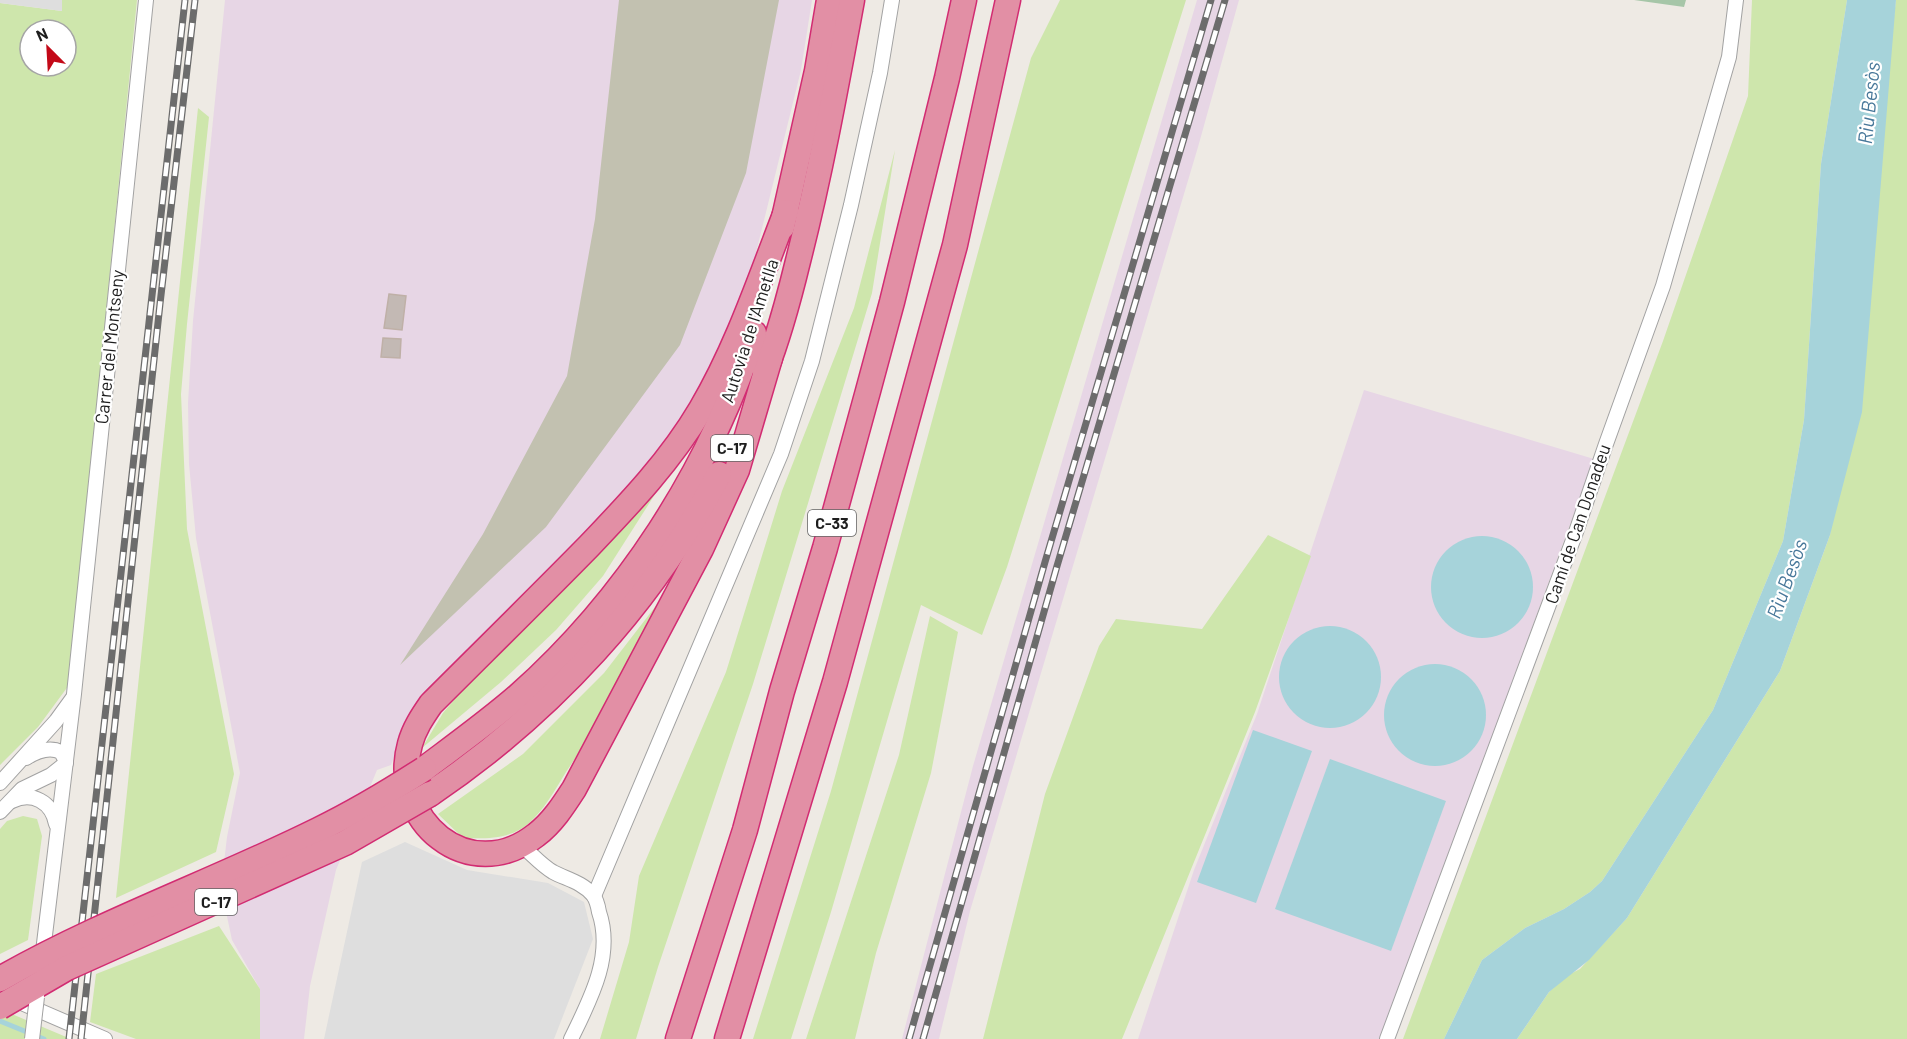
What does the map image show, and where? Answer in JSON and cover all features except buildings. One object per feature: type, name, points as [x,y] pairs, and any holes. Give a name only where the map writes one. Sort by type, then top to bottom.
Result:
[{"type":"highway","name":"Autovia de l'Ametlla","points":[[0,979],[94,930],[317,831],[424,769],[511,701],[562,652],[617,589],[672,511],[702,457],[728,405],[749,347],[767,291],[786,212],[830,0]]},
{"type":"highway","name":"C-17","points":[[0,1007],[67,968],[345,843],[430,794],[513,731],[559,690],[601,646],[640,599],[708,496],[735,442],[770,358],[788,301],[809,217],[852,0]]},
{"type":"highway","name":"C-33","points":[[678,1039],[745,830],[782,691],[825,548],[895,291],[964,0]]},
{"type":"highway","name":"C-33","points":[[727,1039],[835,682],[956,244],[1008,0]]},
{"type":"highway","points":[[770,358],[737,470],[701,549],[574,789],[549,824],[521,845],[493,853],[471,853],[459,850],[435,835],[417,812],[409,786],[407,758],[413,733],[420,720],[431,704],[617,516],[677,445],[701,410],[717,380],[742,325],[786,212]]},
{"type":"street","name":"Carrer del Montseny","points":[[32,1039],[74,694],[146,0]]},
{"type":"street","points":[[594,896],[777,465],[812,362],[851,205],[880,73],[892,0]]},
{"type":"street","name":"Camí de Can Donadeu","points":[[1388,1039],[1576,532],[1663,286],[1729,57],[1736,0]]},
{"type":"street","name":"Carrer del Montseny","points":[[0,783],[63,712],[74,694]]},
{"type":"street","name":"Carrer del Montseny","points":[[17,764],[34,753],[49,749],[61,752],[66,762]]},
{"type":"street","points":[[4,807],[22,789],[51,775],[66,762]]},
{"type":"street","points":[[4,807],[26,796],[39,800],[51,810],[57,829]]},
{"type":"street","points":[[521,845],[551,871],[581,884],[594,896],[601,916],[604,941],[602,960],[592,996],[571,1039]]},
{"type":"street","points":[[0,994],[105,1039]]},
{"type":"shaded area","points":[[0,0],[62,0],[62,11],[0,3]]},
{"type":"shaded area","points":[[225,0],[812,0],[801,70],[752,269],[725,342],[677,425],[628,487],[412,709],[391,765],[377,770],[336,870],[310,986],[304,1039],[260,1039],[260,989],[232,940],[221,888],[227,837],[240,773],[196,538],[189,464],[188,403],[193,321]]},
{"type":"shaded area","points":[[619,0],[779,0],[746,173],[680,345],[546,527],[400,665],[483,534],[567,376],[595,219]]},
{"type":"shaded area","points":[[1197,0],[1239,0],[1198,147],[970,911],[939,1039],[902,1039],[973,766]]},
{"type":"shaded area","points":[[1364,390],[1594,459],[1381,1039],[1138,1039],[1194,870],[1257,714]]},
{"type":"shaded area","points":[[405,842],[467,870],[548,883],[584,902],[593,939],[554,1039],[324,1039],[362,862]]},
{"type":"green space","points":[[62,0],[137,0],[69,685],[38,727],[0,765],[0,3],[62,11]]},
{"type":"green space","points":[[1060,0],[1186,0],[1007,567],[982,635],[921,605],[831,912],[791,1039],[753,1039],[831,791],[1031,58]]},
{"type":"green space","points":[[1634,0],[1686,0],[1684,7]]},
{"type":"green space","points":[[1752,0],[1847,0],[1821,164],[1804,420],[1783,541],[1713,710],[1602,881],[1564,909],[1525,928],[1482,960],[1444,1039],[1403,1039],[1663,341],[1748,96]]},
{"type":"green space","points":[[1896,0],[1907,0],[1907,1039],[1517,1039],[1549,992],[1568,975],[1580,969],[1627,918],[1780,671],[1830,535]]},
{"type":"green space","points":[[198,108],[209,117],[181,394],[187,529],[234,774],[216,852],[116,898]]},
{"type":"green space","points":[[895,150],[872,293],[753,684],[636,1039],[600,1039],[629,942],[639,876],[726,672],[782,491],[854,308]]},
{"type":"green space","points":[[673,466],[603,576],[556,630],[501,682],[422,748],[443,713],[485,663]]},
{"type":"green space","points":[[1268,535],[1311,556],[1255,712],[1122,1039],[983,1039],[1045,794],[1099,646],[1116,619],[1202,629]]},
{"type":"green space","points":[[672,585],[595,727],[539,813],[528,824],[513,833],[488,838],[463,838],[438,814],[523,754],[604,673]]},
{"type":"green space","points":[[930,616],[958,632],[931,773],[876,953],[855,1039],[806,1039],[899,755]]},
{"type":"green space","points":[[23,816],[37,819],[42,836],[28,940],[0,954],[0,829],[7,821]]},
{"type":"green space","points":[[219,926],[260,989],[260,1039],[136,1039],[90,1022],[96,974]]},
{"type":"green space","points":[[0,1009],[71,1039],[0,1039]]},
{"type":"water","name":"Riu Besòs","points":[[1847,0],[1896,0],[1862,412],[1830,535],[1780,671],[1627,918],[1589,960],[1549,992],[1517,1039],[1444,1039],[1482,960],[1525,928],[1564,909],[1602,881],[1713,710],[1783,541],[1804,420],[1821,164]]},
{"type":"water","points":[[1482,536],[1501,540],[1518,551],[1529,568],[1533,587],[1529,606],[1518,623],[1501,634],[1482,638],[1463,634],[1446,623],[1435,606],[1431,587],[1435,568],[1446,551],[1463,540]]},
{"type":"water","points":[[1330,626],[1349,630],[1366,641],[1377,658],[1381,677],[1377,696],[1366,713],[1349,724],[1330,728],[1311,724],[1294,713],[1283,696],[1279,677],[1283,658],[1294,641],[1311,630]]},
{"type":"water","points":[[1435,664],[1454,668],[1471,679],[1482,696],[1486,715],[1482,734],[1471,751],[1454,762],[1435,766],[1416,762],[1399,751],[1388,734],[1384,715],[1388,696],[1399,679],[1416,668]]},
{"type":"water","points":[[1253,730],[1312,751],[1256,903],[1197,882]]},
{"type":"water","points":[[1330,759],[1446,801],[1391,951],[1275,909]]},
{"type":"waterway","points":[[0,1021],[44,1039]]},
{"type":"railway","points":[[69,1039],[185,0]]},
{"type":"railway","points":[[81,1039],[195,0]]},
{"type":"railway","points":[[909,1039],[1045,562],[1211,0]]},
{"type":"railway","points":[[923,1039],[1057,566],[1225,0]]}]
